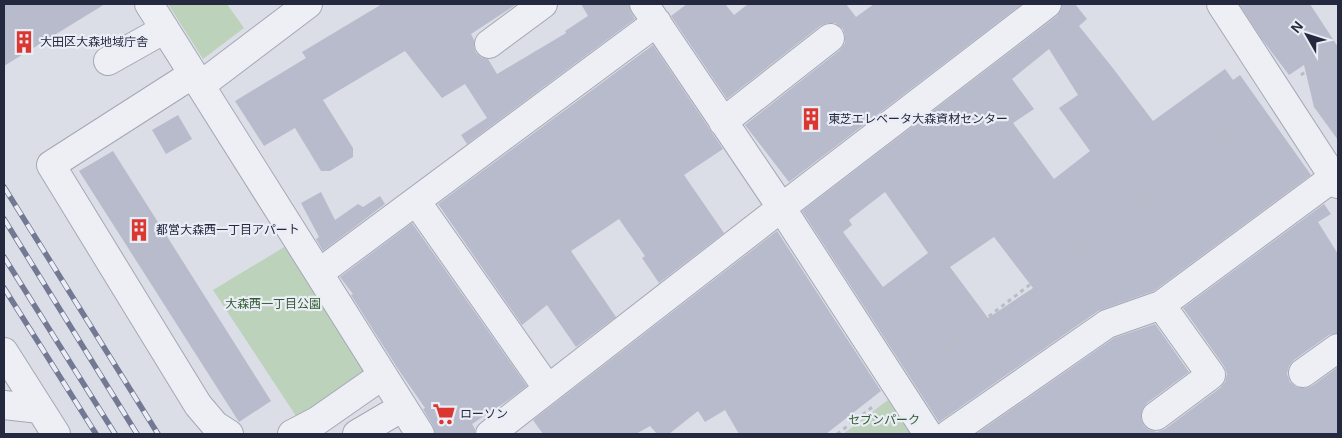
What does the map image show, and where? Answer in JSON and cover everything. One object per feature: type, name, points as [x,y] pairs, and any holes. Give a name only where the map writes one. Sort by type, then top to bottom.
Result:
[{"type":"street","points":[[149,4],[420,434]]},
{"type":"street","points":[[229,434],[215,425],[198,404],[51,164],[197,80],[308,4]]},
{"type":"street","points":[[489,44],[544,4]]},
{"type":"street","points":[[490,434],[1047,4]]},
{"type":"street","points":[[949,434],[1107,324],[1161,305],[1336,181],[1221,4]]},
{"type":"street","points":[[319,272],[416,200],[656,12],[723,122],[928,434]]},
{"type":"street","points":[[108,61],[165,29]]},
{"type":"street","points":[[723,122],[830,38]]},
{"type":"street","points":[[416,200],[548,389]]},
{"type":"street","points":[[1156,416],[1210,376],[1161,305]]},
{"type":"street","points":[[1303,373],[1338,348]]},
{"type":"street","points":[[4,352],[56,434]]},
{"type":"street","points":[[292,434],[317,421],[384,376]]},
{"type":"street","points":[[4,405],[40,409]]},
{"type":"street","points":[[357,434],[403,407]]},
{"type":"path","points":[[837,434],[1338,47]]},
{"type":"green space","points":[[168,4],[227,4],[244,28],[203,59]]},
{"type":"green space","name":"大森西一丁目公園","points":[[286,246],[368,375],[298,419],[213,290]]},
{"type":"green space","name":"セブンパーク","points":[[888,400],[911,434],[843,434]]},
{"type":"building","name":"大田区大森地域庁舎","points":[[4,4],[105,4],[4,66]]},
{"type":"building","points":[[382,4],[517,4],[471,34],[476,53],[482,58],[488,59],[497,74],[566,33],[565,31],[588,16],[581,4],[629,4],[635,19],[467,144],[461,135],[487,118],[465,84],[442,98],[405,51],[323,100],[353,148],[353,157],[330,171],[321,171],[295,128],[264,146],[235,101],[306,58],[302,52]]},
{"type":"building","points":[[687,4],[725,4],[734,15],[748,4],[846,4],[856,17],[874,4],[1022,4],[789,182],[745,125],[840,50],[845,43],[843,29],[835,23],[827,23],[820,26],[727,99],[671,16]]},
{"type":"building","points":[[1062,4],[1075,4],[1087,19],[1079,26],[1153,121],[1225,69],[1233,80],[1240,75],[1311,175],[1154,291],[1098,311],[939,422],[802,211],[1057,16]],"holes":[[[1049,49],[1078,95],[1059,108],[1090,151],[1054,179],[1013,123],[1034,109],[1012,79]],[[885,192],[928,253],[883,287],[843,232],[852,225],[849,220]],[[994,237],[1033,288],[988,318],[950,267]]]},
{"type":"building","points":[[1239,4],[1310,4],[1338,47],[1338,140],[1314,107],[1304,65],[1289,75],[1261,38]]},
{"type":"building","points":[[653,45],[723,149],[684,175],[724,233],[659,283],[642,258],[645,256],[619,219],[571,251],[616,317],[576,347],[547,305],[522,325],[438,204]]},
{"type":"building","points":[[178,115],[192,139],[166,154],[152,130]]},
{"type":"building","name":"都営大森西一丁目アパート","points":[[113,151],[271,401],[239,422],[79,171]]},
{"type":"building","points":[[321,192],[335,220],[358,204],[363,207],[380,196],[385,204],[323,251],[316,239],[319,237],[301,203]]},
{"type":"building","points":[[1324,204],[1331,214],[1318,222],[1338,254],[1338,333],[1329,335],[1294,360],[1289,366],[1287,374],[1290,382],[1296,387],[1305,388],[1312,386],[1338,367],[1338,434],[976,434],[1114,338],[1155,324],[1189,372],[1147,403],[1142,410],[1141,418],[1144,426],[1149,430],[1157,432],[1165,429],[1220,388],[1225,382],[1227,374],[1224,366],[1183,308]]},
{"type":"building","points":[[412,223],[527,386],[472,424],[475,434],[435,434],[433,426],[423,409],[425,408],[351,295],[353,294],[340,277]]},
{"type":"building","points":[[777,231],[881,391],[826,434],[739,434],[725,410],[705,422],[698,411],[669,434],[657,434],[650,426],[636,434],[543,434],[533,420]]},
{"type":"railway","points":[[4,187],[158,434]]},
{"type":"railway","points":[[4,219],[137,434]]},
{"type":"railway","points":[[4,257],[115,434]]},
{"type":"railway","points":[[4,288],[96,434]]},
{"type":"place","name":"大田区大森地域庁舎","points":[[24,42]]},
{"type":"place","name":"東芝エレベータ大森資材センター","points":[[811,119]]},
{"type":"place","name":"都営大森西一丁目アパート","points":[[139,230]]},
{"type":"place","name":"ローソン","points":[[444,414]]}]
